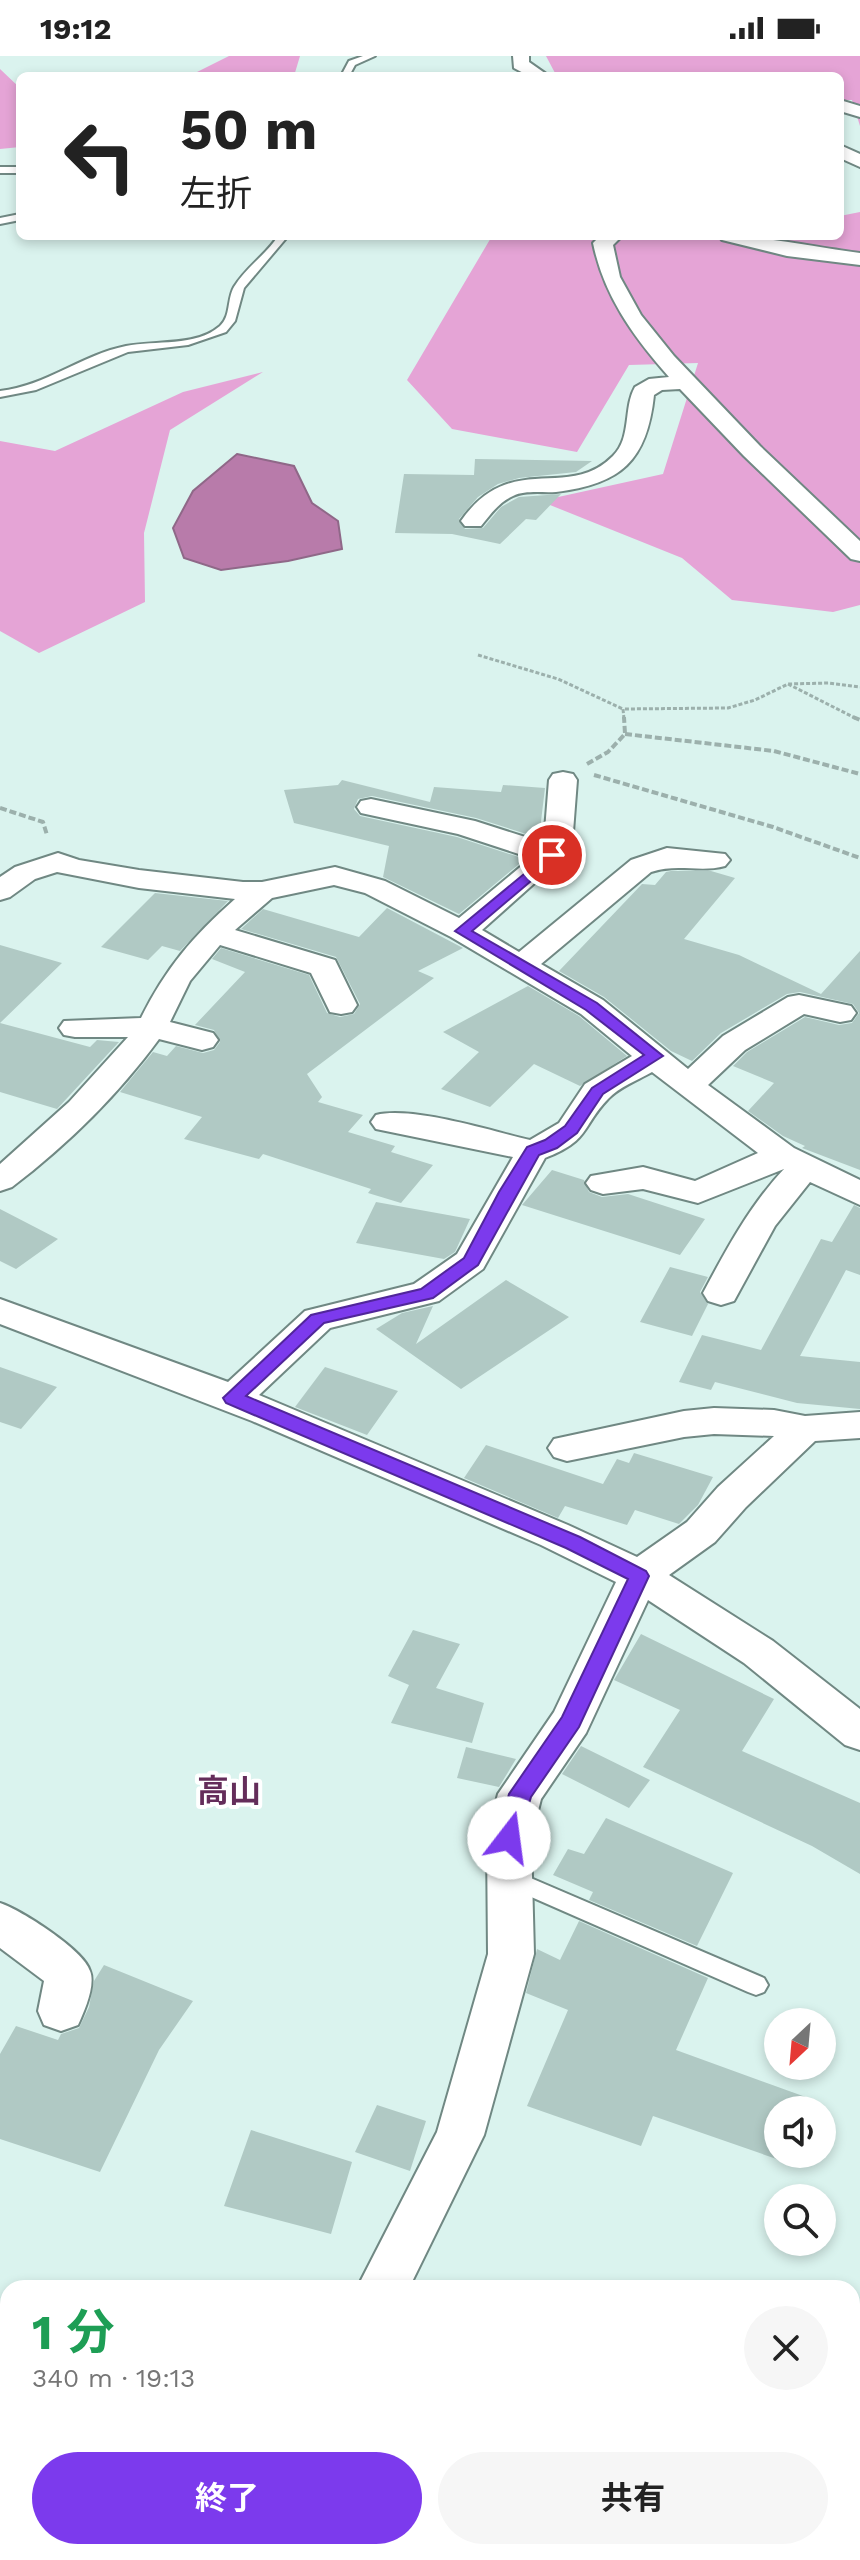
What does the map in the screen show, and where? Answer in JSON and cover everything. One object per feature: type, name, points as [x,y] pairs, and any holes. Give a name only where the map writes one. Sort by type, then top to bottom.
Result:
[{"type":"street","points":[[521,56],[520,64],[534,72]]},
{"type":"street","points":[[607,240],[603,243],[602,258],[612,284],[656,348],[773,474],[860,554]]},
{"type":"street","points":[[746,240],[787,250],[860,259]]},
{"type":"street","points":[[473,521],[492,500],[510,489],[569,483],[602,475],[621,464],[642,414],[643,392],[657,384],[685,382]]},
{"type":"street","points":[[462,931],[552,855],[558,845],[570,775]]},
{"type":"street","points":[[371,807],[465,827],[552,855]]},
{"type":"street","points":[[522,965],[641,866],[667,857],[715,860]]},
{"type":"street","points":[[0,891],[25,873],[58,862],[72,868],[139,879],[262,891],[346,876],[375,887],[462,931],[592,1007],[689,1085],[793,1161],[860,1194]]},
{"type":"street","points":[[0,1180],[57,1133],[151,1027],[176,978],[216,934],[262,891]]},
{"type":"street","points":[[216,934],[324,967],[341,1005]]},
{"type":"street","points":[[689,1085],[734,1043],[799,1004],[840,1013]]},
{"type":"street","points":[[75,1028],[151,1027],[202,1040]]},
{"type":"street","points":[[388,1122],[432,1128],[533,1151],[551,1144],[571,1130],[597,1091],[655,1056]]},
{"type":"street","points":[[233,1398],[318,1319],[426,1293],[471,1261],[507,1192],[533,1151]]},
{"type":"street","points":[[603,1183],[643,1178],[698,1192],[793,1161]]},
{"type":"street","points":[[721,1293],[753,1233],[786,1184],[793,1161]]},
{"type":"street","points":[[0,1311],[107,1346],[573,1542],[639,1576],[731,1631],[854,1719]]},
{"type":"street","points":[[567,1448],[684,1424],[714,1421],[774,1423],[805,1429],[860,1425]]},
{"type":"street","points":[[387,2280],[460,2135],[511,1954],[509,1838],[520,1794],[571,1721],[639,1576],[701,1532],[732,1497],[805,1429]]},
{"type":"street","points":[[0,1922],[69,1974],[61,2011]]},
{"type":"lane","points":[[347,72],[352,63],[371,56]]},
{"type":"lane","points":[[0,394],[27,391],[88,362],[125,350],[183,342],[223,330],[232,319],[238,289],[281,240]]},
{"type":"lane","points":[[510,1878],[756,1985]]},
{"type":"path","points":[[478,655],[558,679],[623,709],[728,708],[788,684],[829,683],[860,687]]},
{"type":"path","points":[[788,684],[860,720]]},
{"type":"path","points":[[570,775],[608,752],[625,734],[623,709]]},
{"type":"path","points":[[625,734],[734,744],[830,763],[860,774]]},
{"type":"path","points":[[570,775],[773,827],[860,858]]},
{"type":"path","points":[[0,808],[43,822],[58,862]]},
{"type":"shaded area","points":[[229,56],[300,56],[295,72],[197,72]]},
{"type":"shaded area","points":[[546,56],[860,56],[860,126],[852,100],[844,100],[844,72],[554,72]]},
{"type":"shaded area","points":[[0,69],[16,84],[16,147],[0,149]]},
{"type":"shaded area","points":[[860,212],[860,605],[833,612],[732,600],[682,558],[540,501],[663,474],[698,363],[629,365],[577,452],[452,429],[407,380],[490,240],[844,240],[844,215]]},
{"type":"shaded area","points":[[263,372],[170,430],[144,533],[145,602],[39,653],[0,631],[0,441],[55,451],[183,392]]},
{"type":"shaded area","points":[[237,454],[294,466],[312,503],[338,521],[342,549],[288,561],[221,570],[184,558],[173,528],[193,491]]},
{"type":"building","points":[[475,459],[592,461],[576,472],[519,478],[498,484],[478,497],[459,519],[465,529],[483,528],[501,507],[519,497],[561,494],[536,520],[526,519],[500,544],[452,534],[395,533],[404,474],[474,475]]},
{"type":"building","points":[[342,780],[430,802],[434,787],[501,792],[503,785],[545,788],[539,838],[476,818],[372,796],[358,799],[354,809],[360,816],[457,837],[525,859],[459,914],[383,877],[389,846],[294,823],[284,790],[338,785]]},
{"type":"building","points":[[711,871],[735,878],[684,939],[739,955],[821,994],[860,951],[860,1170],[802,1148],[805,1146],[783,1136],[748,1111],[774,1083],[733,1066],[747,1052],[805,1017],[839,1025],[852,1023],[859,1013],[853,1004],[800,992],[787,994],[721,1033],[692,1061],[671,1051],[604,997],[559,971],[642,884],[655,885],[666,872]]},
{"type":"building","points":[[155,893],[228,901],[180,951],[162,946],[148,960],[101,947]]},
{"type":"building","points":[[387,908],[463,948],[418,971],[434,978],[307,1074],[322,1097],[318,1102],[363,1115],[348,1132],[395,1146],[391,1152],[433,1165],[401,1203],[368,1193],[371,1189],[263,1154],[259,1159],[184,1139],[202,1117],[120,1092],[153,1052],[167,1056],[176,1046],[203,1053],[214,1050],[220,1042],[214,1030],[195,1025],[245,972],[212,959],[221,948],[309,975],[327,1013],[340,1017],[354,1014],[360,1004],[336,957],[241,929],[263,909],[359,937]]},
{"type":"building","points":[[0,945],[62,963],[0,1023]]},
{"type":"building","points":[[528,986],[579,1016],[627,1056],[580,1086],[534,1064],[490,1107],[441,1089],[479,1052],[443,1032]]},
{"type":"building","points":[[0,1023],[90,1047],[97,1040],[119,1042],[57,1109],[0,1092]]},
{"type":"building","points":[[552,1170],[584,1180],[589,1192],[602,1197],[628,1194],[705,1219],[680,1255],[522,1205]]},
{"type":"building","points":[[376,1202],[470,1219],[455,1252],[444,1259],[356,1243]]},
{"type":"building","points":[[854,1205],[860,1208],[860,1275],[846,1270],[800,1356],[860,1362],[860,1409],[797,1403],[715,1382],[711,1390],[679,1382],[702,1335],[761,1350],[821,1239],[832,1242]]},
{"type":"building","points":[[0,1209],[58,1239],[16,1269],[0,1261]]},
{"type":"building","points":[[670,1267],[708,1277],[700,1292],[708,1304],[692,1336],[640,1322]]},
{"type":"building","points":[[506,1280],[569,1317],[461,1389],[376,1329],[402,1313],[433,1306],[416,1344]]},
{"type":"building","points":[[0,1367],[57,1387],[21,1429],[0,1422]]},
{"type":"building","points":[[325,1367],[398,1391],[367,1435],[295,1407]]},
{"type":"building","points":[[486,1445],[603,1484],[617,1459],[629,1463],[634,1453],[713,1477],[698,1505],[679,1524],[635,1510],[627,1525],[565,1506],[558,1518],[464,1478]]},
{"type":"building","points":[[413,1630],[460,1644],[436,1688],[484,1703],[472,1743],[391,1723],[409,1685],[388,1676]]},
{"type":"building","points":[[641,1634],[774,1699],[742,1751],[860,1803],[860,1874],[812,1846],[643,1767],[680,1710],[614,1680]]},
{"type":"building","points":[[581,1746],[650,1780],[629,1808],[562,1774]]},
{"type":"building","points":[[466,1747],[516,1759],[499,1787],[457,1778]]},
{"type":"building","points":[[606,1818],[733,1873],[697,1946],[589,1900],[593,1892],[553,1875],[568,1849],[584,1854]]},
{"type":"building","points":[[579,1921],[708,1978],[676,2050],[803,2096],[764,2096],[764,2155],[653,2116],[641,2146],[527,2106],[568,2010],[526,1993],[537,1949],[560,1960]]},
{"type":"building","points":[[104,1965],[193,2001],[159,2050],[100,2172],[0,2139],[0,2054],[16,2026],[58,2040],[61,2034],[79,2028],[89,2007],[94,1981]]},
{"type":"building","points":[[377,2105],[426,2121],[410,2171],[355,2152]]},
{"type":"building","points":[[251,2130],[352,2162],[331,2234],[224,2206]]},
{"type":"district","name":"高山","points":[[229,1791]]},
{"type":"route","points":[[509,1838],[520,1794],[571,1721],[639,1576],[573,1542],[233,1398],[318,1319],[426,1293],[471,1261],[507,1192],[533,1151],[564,1137],[597,1091],[642,1061],[655,1056],[592,1007],[462,931],[552,855]]}]
